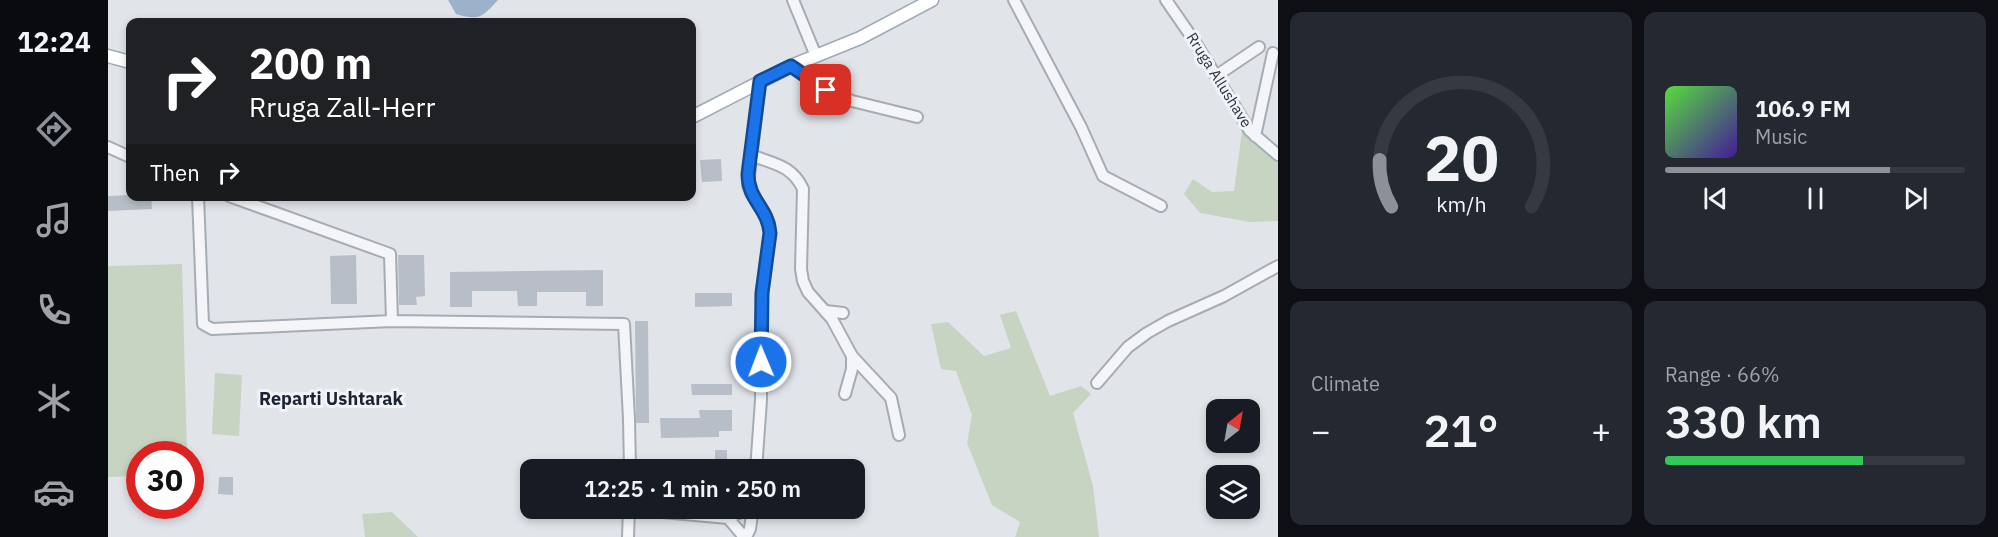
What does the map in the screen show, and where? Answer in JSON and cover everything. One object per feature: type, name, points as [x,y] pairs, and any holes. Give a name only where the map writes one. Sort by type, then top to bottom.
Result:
[{"type":"main road","points":[[696,115],[791,66],[860,38],[932,0]]},
{"type":"main road","points":[[108,56],[126,61]]},
{"type":"street","points":[[793,0],[816,56]]},
{"type":"street","points":[[1014,0],[1096,156],[1103,176],[1161,206]]},
{"type":"street","name":"Rruga Allushave","points":[[1166,0],[1255,136],[1278,155]]},
{"type":"street","points":[[1216,76],[1259,47]]},
{"type":"street","points":[[1255,136],[1273,53]]},
{"type":"street","points":[[791,66],[826,90],[852,100],[916,117]]},
{"type":"street","points":[[757,459],[761,400],[762,293],[770,233],[765,214],[751,193],[748,184],[760,81]]},
{"type":"street","points":[[108,147],[126,155]]},
{"type":"street","points":[[751,155],[784,168],[799,181],[803,189],[801,268],[803,281],[808,292],[826,311],[852,356],[891,398],[899,435]]},
{"type":"street","points":[[198,201],[203,324],[212,329],[392,321],[624,324],[630,459]]},
{"type":"street","points":[[243,201],[390,254],[392,321]]},
{"type":"street","points":[[1097,383],[1128,347],[1147,333],[1224,296],[1278,266]]},
{"type":"street","points":[[826,311],[843,313]]},
{"type":"street","points":[[845,394],[852,369],[852,356]]},
{"type":"street","points":[[628,537],[629,519]]},
{"type":"street","points":[[729,519],[745,537],[750,529],[750,519]]},
{"type":"green space","points":[[1242,131],[1278,163],[1278,221],[1250,222],[1200,213],[1184,194],[1193,179],[1212,192],[1234,191]]},
{"type":"green space","points":[[182,264],[187,441],[126,441],[126,476],[108,477],[108,266]]},
{"type":"green space","points":[[1016,311],[1050,396],[1081,386],[1091,394],[1073,413],[1093,486],[1099,537],[1015,537],[1020,522],[992,505],[967,443],[972,415],[956,371],[941,369],[931,324],[948,322],[984,356],[1011,348],[1000,315]]},
{"type":"green space","points":[[215,373],[242,375],[239,436],[212,434]]},
{"type":"green space","points":[[392,512],[418,537],[365,537],[362,514]]},
{"type":"water","points":[[448,0],[498,0],[484,14],[470,17],[456,14]]},
{"type":"building","points":[[721,159],[722,181],[702,182],[700,160]]},
{"type":"building","points":[[126,195],[126,201],[151,201],[152,209],[108,211],[108,196]]},
{"type":"building","points":[[356,255],[357,304],[331,304],[330,256]]},
{"type":"building","points":[[398,255],[424,255],[425,296],[416,297],[417,305],[399,305]]},
{"type":"building","points":[[603,270],[603,306],[586,306],[586,292],[537,292],[537,306],[518,306],[517,291],[472,291],[472,307],[450,307],[450,272]]},
{"type":"building","points":[[695,293],[732,293],[732,306],[695,307]]},
{"type":"building","points":[[635,321],[648,321],[649,423],[636,423]]},
{"type":"building","points":[[691,384],[732,384],[732,395],[692,395]]},
{"type":"building","points":[[699,410],[732,410],[732,431],[719,431],[719,437],[661,438],[660,418],[700,418]]},
{"type":"building","points":[[715,450],[727,450],[727,459],[715,459]]},
{"type":"building","points":[[219,477],[233,477],[233,495],[218,494]]},
{"type":"district","name":"Reparti Ushtarak","points":[[331,399]]},
{"type":"route","points":[[761,362],[762,293],[770,233],[765,214],[751,193],[748,184],[760,81],[791,66],[826,90]]}]
